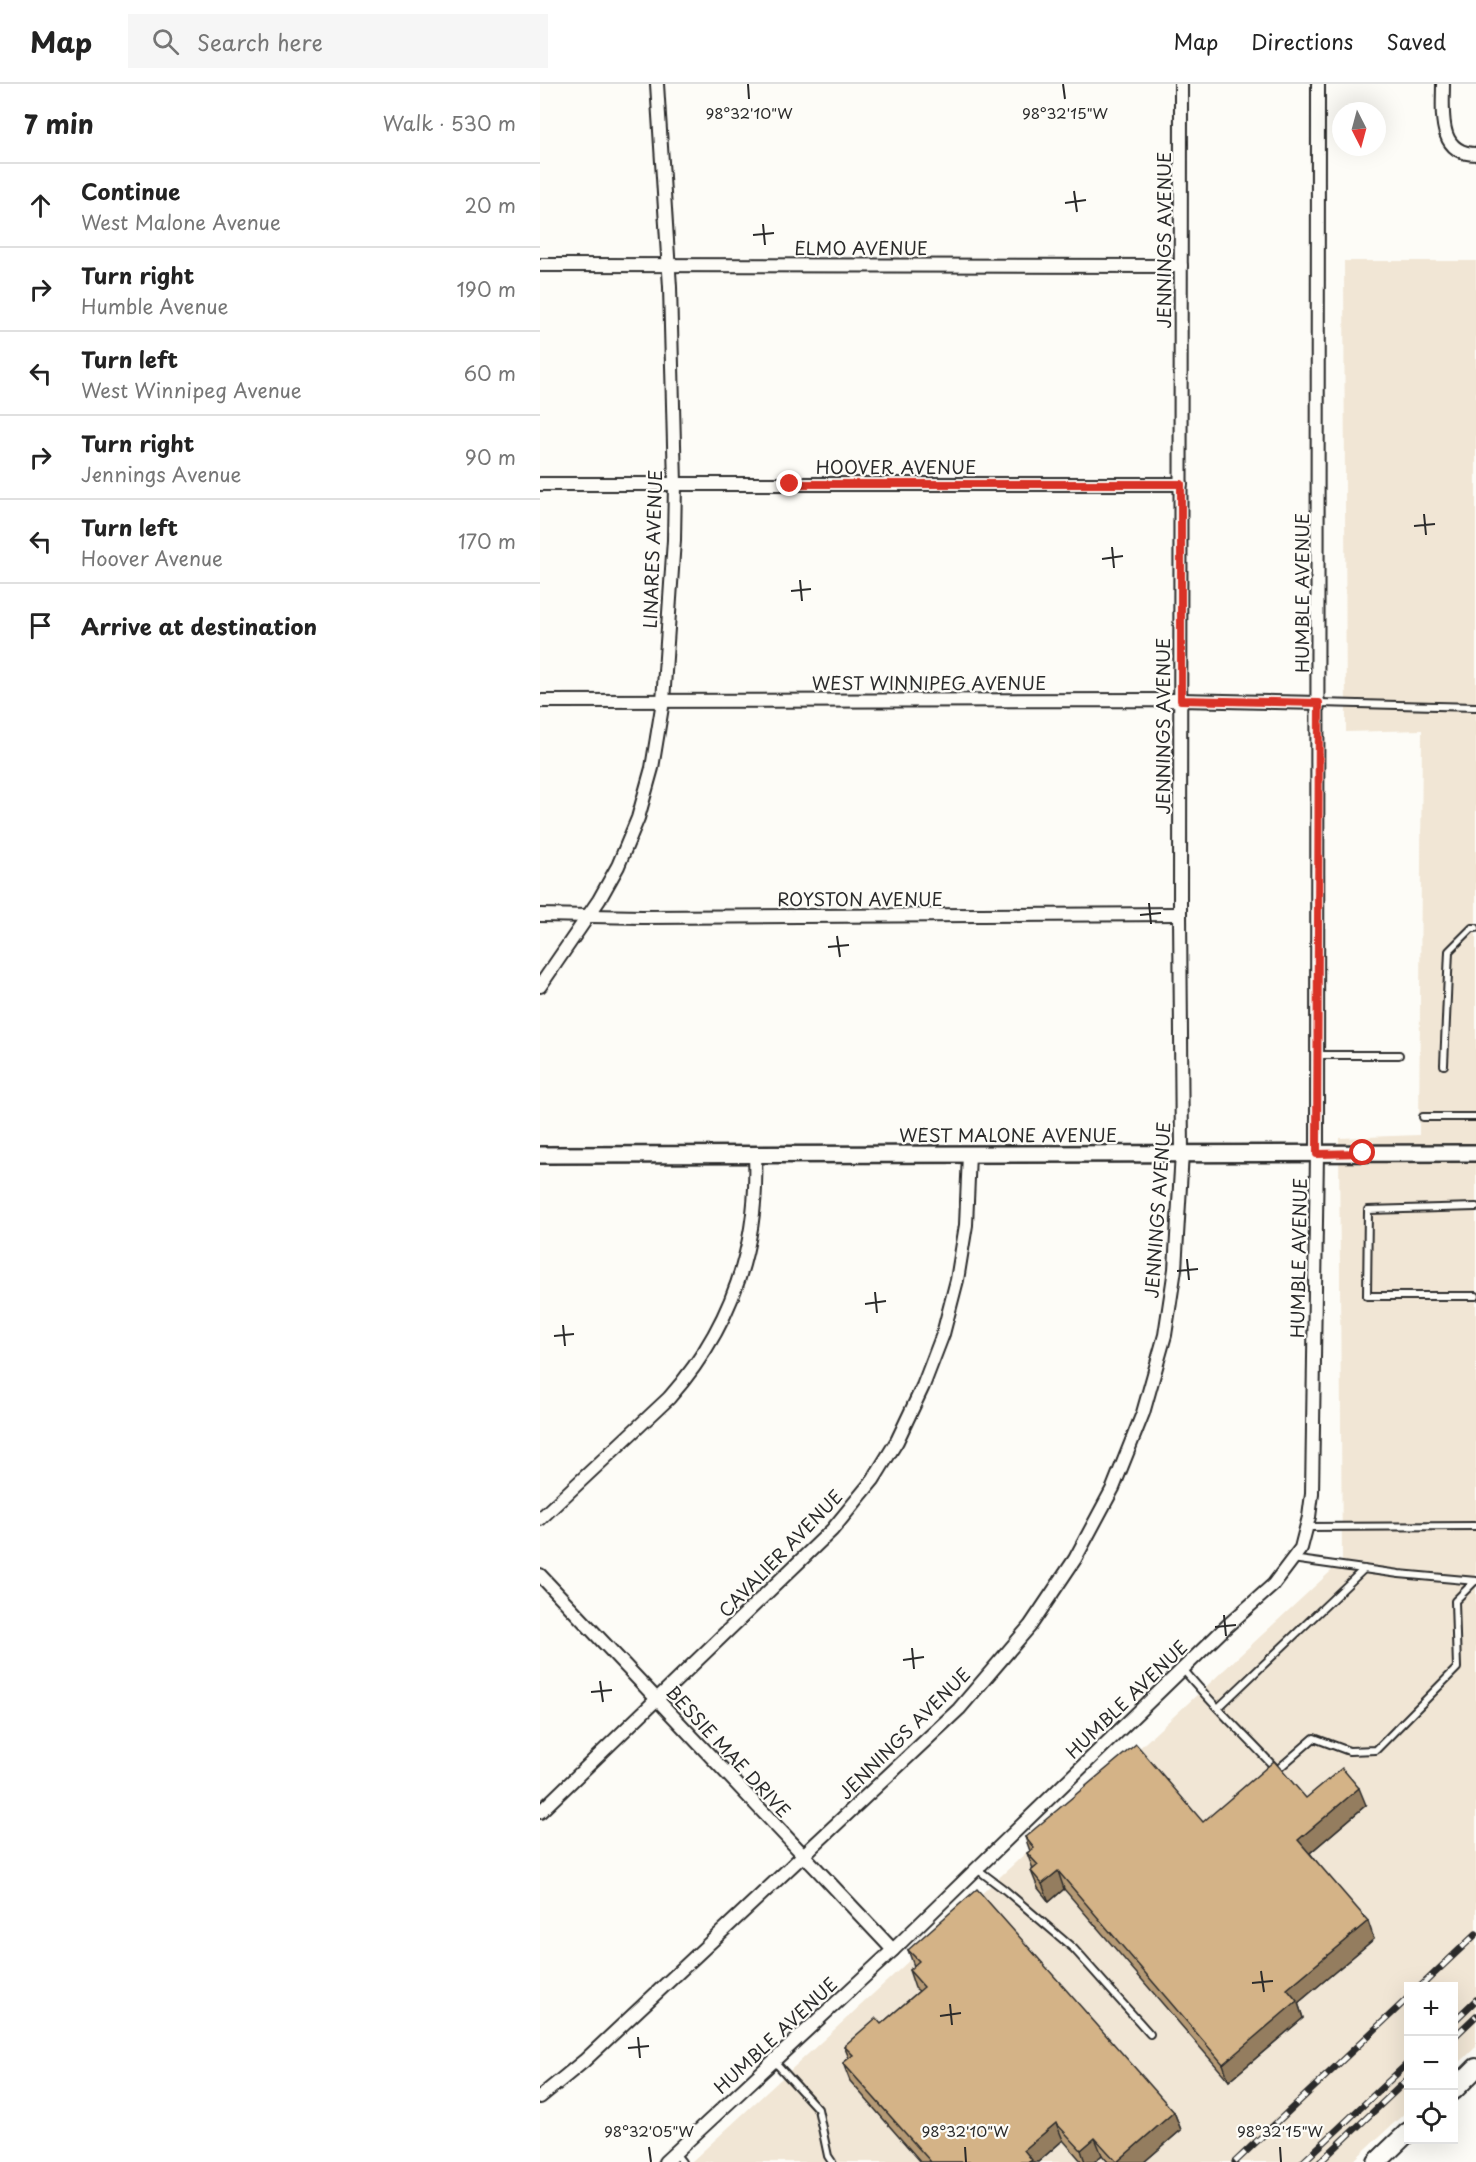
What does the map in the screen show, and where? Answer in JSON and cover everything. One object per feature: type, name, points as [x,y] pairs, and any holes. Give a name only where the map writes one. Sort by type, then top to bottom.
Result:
[{"type":"main road","points":[[1458,2086],[1476,2068]]},
{"type":"main road","points":[[1377,2162],[1404,2136]]},
{"type":"street","name":"LINARES AVENUE","points":[[540,986],[618,866],[638,818],[652,768],[663,701],[674,540],[675,484],[669,265],[657,84]]},
{"type":"street","name":"JENNINGS AVENUE","points":[[540,2097],[593,2053],[959,1709],[1030,1626],[1075,1559],[1113,1488],[1143,1413],[1165,1335],[1175,1269],[1182,1153],[1181,84]]},
{"type":"street","name":"HUMBLE AVENUE","points":[[674,2159],[1273,1585],[1300,1548],[1312,1494],[1317,1154],[1318,84]]},
{"type":"street","points":[[1443,84],[1443,122],[1450,141],[1454,148],[1469,154],[1476,154]]},
{"type":"street","name":"ELMO AVENUE","points":[[540,265],[1181,266]]},
{"type":"street","name":"HOOVER AVENUE","points":[[540,484],[1181,484]]},
{"type":"street","name":"WEST WINNIPEG AVENUE","points":[[540,701],[1181,700],[1319,703]]},
{"type":"street","name":"ROYSTON AVENUE","points":[[540,915],[1180,914]]},
{"type":"street","name":"WEST MALONE AVENUE","points":[[540,1155],[1476,1153]]},
{"type":"street","name":"CAVALIER AVENUE","points":[[540,1812],[832,1530],[873,1480],[897,1441],[943,1334],[954,1291],[966,1225],[969,1154]]},
{"type":"street","points":[[540,1519],[669,1398],[686,1379],[710,1345],[722,1321],[747,1256],[754,1200],[755,1155]]},
{"type":"street","name":"BESSIE MAE DRIVE","points":[[540,1575],[893,1950]]},
{"type":"lane","points":[[1319,703],[1476,707]]},
{"type":"lane","points":[[1444,1065],[1449,951],[1472,928],[1476,928]]},
{"type":"lane","points":[[1317,1054],[1399,1055]]},
{"type":"lane","points":[[1423,1117],[1476,1117]]},
{"type":"lane","points":[[1476,1207],[1368,1210],[1367,1296],[1476,1296]]},
{"type":"lane","points":[[1306,1527],[1476,1526]]},
{"type":"lane","points":[[1292,1559],[1476,1581]]},
{"type":"lane","points":[[1218,1708],[1365,1569]]},
{"type":"lane","points":[[1183,1669],[1202,1693],[1277,1770],[1314,1738],[1349,1751],[1376,1750],[1456,1668],[1455,1601],[1476,1581]]},
{"type":"lane","points":[[976,1869],[1005,1890],[1074,1949],[1150,2034]]},
{"type":"lane","points":[[774,2061],[818,2109],[828,2156],[832,2162]]},
{"type":"shaded area","points":[[1344,261],[1476,261],[1476,2047],[1458,2064],[1458,1982],[1404,1982],[1404,2114],[1352,2162],[691,2162],[1342,1561],[1339,1138],[1419,1135],[1422,730],[1346,732]]},
{"type":"building","points":[[1136,1744],[1203,1822],[1274,1761],[1306,1798],[1342,1768],[1359,1788],[1298,1840],[1368,1921],[1287,1989],[1297,2001],[1223,2064],[1058,1871],[1042,1884],[1031,1871],[1038,1865],[1027,1853],[1034,1848],[1025,1837]]},
{"type":"building","points":[[977,1889],[1174,2112],[1117,2162],[1095,2138],[1081,2150],[1056,2123],[1024,2150],[1032,2160],[1029,2162],[931,2162],[843,2063],[853,2055],[844,2046],[876,2018],[881,2024],[924,1987],[909,1970],[919,1961],[908,1950]]},
{"type":"railway","points":[[1425,1982],[1476,1934]]},
{"type":"railway","points":[[1458,2017],[1476,2000]]},
{"type":"railway","points":[[1235,2162],[1404,2002]]},
{"type":"railway","points":[[1455,2036],[1476,2016]]},
{"type":"railway","points":[[1303,2162],[1404,2067]]},
{"type":"railway","points":[[1320,2162],[1404,2083]]},
{"type":"route","points":[[790,484],[1181,484],[1181,700],[1319,703],[1317,1154],[1363,1153]]}]
